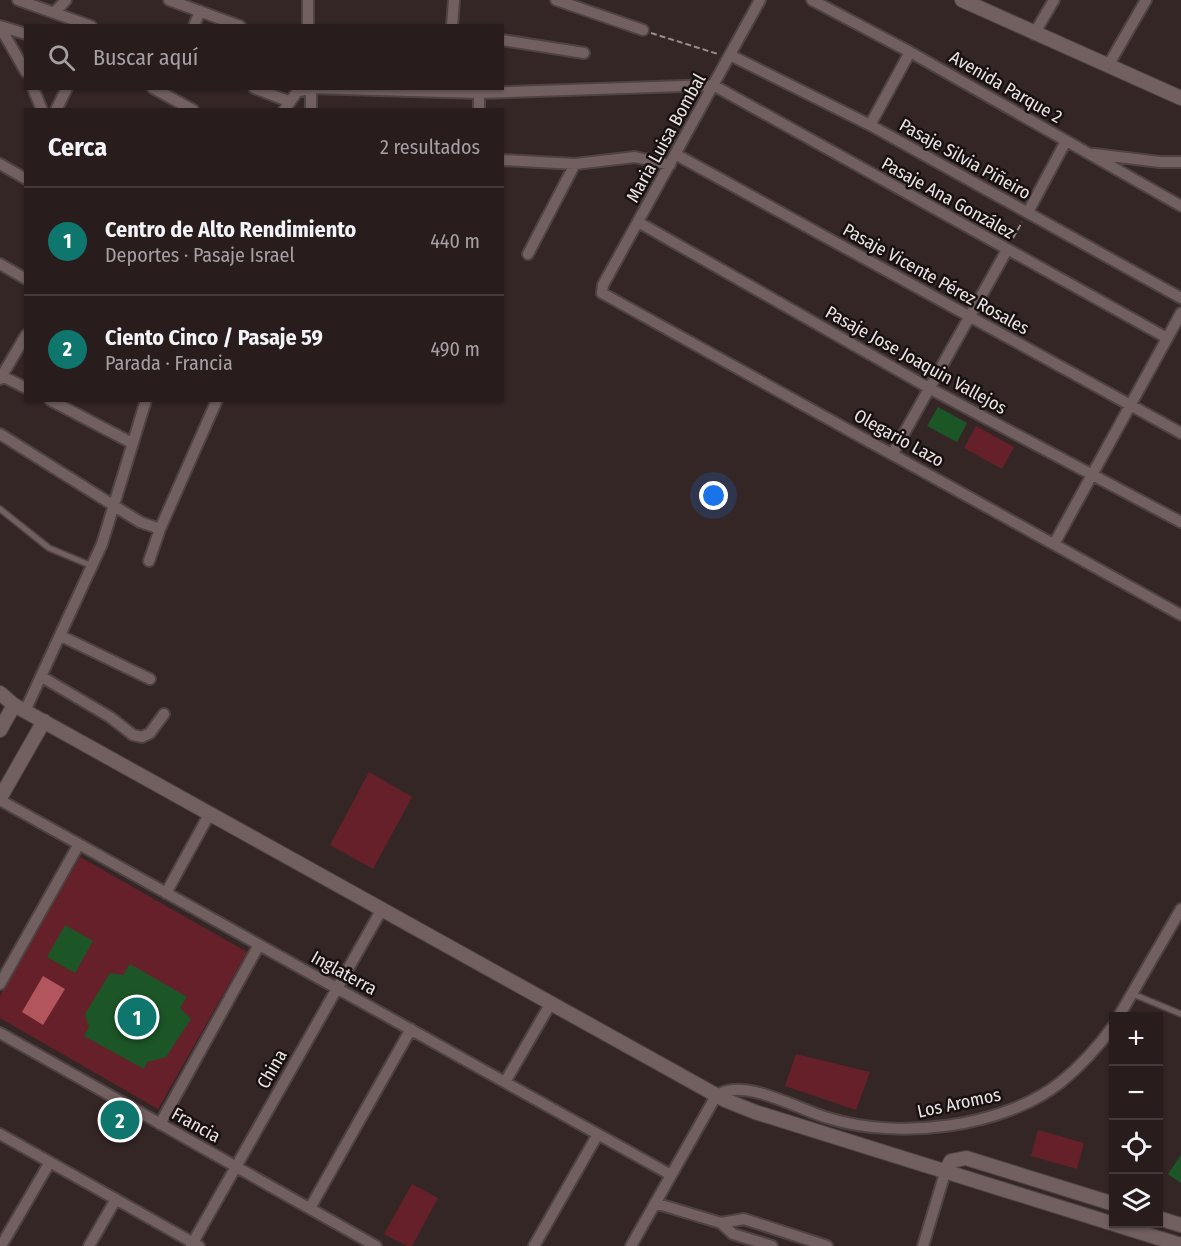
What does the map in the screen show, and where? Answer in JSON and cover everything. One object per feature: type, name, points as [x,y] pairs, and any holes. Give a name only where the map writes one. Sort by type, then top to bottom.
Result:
[{"type":"street","points":[[18,0],[86,24]]},
{"type":"street","points":[[55,12],[66,0]]},
{"type":"street","points":[[169,0],[235,24]]},
{"type":"street","points":[[308,0],[308,24]]},
{"type":"street","points":[[453,24],[454,0]]},
{"type":"street","points":[[556,0],[643,30]]},
{"type":"street","name":"Maria Luisa Bombal","points":[[602,291],[760,0]]},
{"type":"street","name":"Avenida Parque 2","points":[[812,0],[910,52],[1181,206]]},
{"type":"street","points":[[962,0],[1181,98]]},
{"type":"street","points":[[1034,34],[1054,0]]},
{"type":"street","points":[[1109,64],[1146,0]]},
{"type":"street","points":[[195,24],[200,11]]},
{"type":"street","points":[[0,27],[24,33]]},
{"type":"street","points":[[0,27],[24,69]]},
{"type":"street","points":[[504,40],[584,53]]},
{"type":"street","points":[[870,125],[910,52]]},
{"type":"street","name":"Pasaje Silvia Piñeiro","points":[[730,55],[870,125],[1181,298]]},
{"type":"street","points":[[378,90],[479,93],[713,85]]},
{"type":"street","name":"Pasaje Ana González","points":[[713,85],[1167,338]]},
{"type":"street","points":[[34,90],[41,108]]},
{"type":"street","points":[[57,108],[66,90]]},
{"type":"street","points":[[157,90],[189,108]]},
{"type":"street","points":[[258,90],[286,105],[297,92],[304,90]]},
{"type":"street","points":[[311,90],[311,108]]},
{"type":"street","points":[[479,93],[479,108]]},
{"type":"street","points":[[1028,212],[1066,141]]},
{"type":"street","points":[[1087,153],[1160,162],[1181,162]]},
{"type":"street","name":"Pasaje Vicente Pérez Rosales","points":[[675,154],[1181,433]]},
{"type":"street","points":[[504,160],[574,164],[634,157],[669,165]]},
{"type":"street","points":[[0,164],[24,178]]},
{"type":"street","points":[[528,254],[574,164]]},
{"type":"street","name":"Pasaje Jose Joaquin Vallejos","points":[[638,222],[929,388],[1181,522]]},
{"type":"street","points":[[893,453],[1007,250]]},
{"type":"street","points":[[0,264],[24,278]]},
{"type":"street","name":"Olegario Lazo","points":[[602,291],[604,295],[893,453],[1181,615]]},
{"type":"street","points":[[1054,544],[1181,313]]},
{"type":"street","points":[[24,337],[4,362],[1,377],[24,387]]},
{"type":"street","points":[[54,402],[132,443]]},
{"type":"street","points":[[0,730],[20,708],[42,677],[61,636],[92,566],[145,402]]},
{"type":"street","points":[[149,561],[160,529],[216,402]]},
{"type":"street","points":[[0,434],[140,522],[160,529]]},
{"type":"street","points":[[61,636],[150,679]]},
{"type":"street","points":[[42,677],[110,717],[133,735],[142,737],[150,733],[164,714]]},
{"type":"street","points":[[0,693],[20,708],[716,1096],[755,1112],[1177,1245]]},
{"type":"street","points":[[0,799],[44,721]]},
{"type":"street","name":"Inglaterra","points":[[0,799],[671,1175]]},
{"type":"street","points":[[166,893],[210,813]]},
{"type":"street","points":[[0,984],[79,844]]},
{"type":"street","name":"China","points":[[194,1245],[382,909]]},
{"type":"street","points":[[1122,1012],[1181,909]]},
{"type":"street","points":[[160,1124],[259,945]]},
{"type":"street","points":[[505,1082],[551,1003]]},
{"type":"street","points":[[310,1208],[411,1029]]},
{"type":"street","name":"Los Aromos","points":[[716,1096],[723,1090],[739,1088],[830,1119],[884,1128],[918,1130],[980,1119],[1021,1105],[1059,1083],[1092,1054],[1109,1031]]},
{"type":"street","name":"Francia","points":[[0,1034],[376,1246]]},
{"type":"street","points":[[631,1246],[716,1096]]},
{"type":"street","points":[[0,1134],[194,1245]]},
{"type":"street","points":[[534,1246],[598,1134]]},
{"type":"street","points":[[923,1246],[945,1173],[951,1161],[966,1158],[1109,1203]]},
{"type":"street","points":[[1,1246],[50,1162]]},
{"type":"street","points":[[89,1246],[116,1200]]},
{"type":"street","points":[[655,1203],[721,1223],[744,1220],[828,1246]]},
{"type":"street","points":[[1163,1220],[1181,1225]]},
{"type":"street","points":[[721,1223],[733,1234],[772,1246]]},
{"type":"lane","points":[[0,509],[49,548],[92,566]]},
{"type":"lane","points":[[1133,994],[1181,1014]]},
{"type":"path","points":[[643,30],[717,54],[730,55]]},
{"type":"path","points":[[1007,250],[1028,212]]},
{"type":"shaded area","points":[[976,426],[1014,447],[1002,469],[964,448]]},
{"type":"shaded area","points":[[369,772],[412,797],[373,869],[330,845]]},
{"type":"shaded area","points":[[80,857],[247,952],[158,1109],[0,1018],[0,996]]},
{"type":"shaded area","points":[[43,976],[65,989],[43,1025],[22,1012]]},
{"type":"shaded area","points":[[796,1054],[870,1072],[856,1110],[785,1086]]},
{"type":"shaded area","points":[[1038,1130],[1084,1143],[1077,1169],[1031,1156]]},
{"type":"shaded area","points":[[412,1184],[438,1198],[412,1246],[407,1246],[384,1234]]},
{"type":"building","points":[[938,407],[967,423],[957,442],[927,426]]},
{"type":"building","points":[[65,925],[93,941],[75,973],[47,957]]},
{"type":"building","points":[[130,964],[187,997],[180,1008],[191,1019],[166,1057],[147,1062],[144,1069],[84,1036],[89,1027],[85,1014],[110,973],[123,975]]},
{"type":"building","points":[[1181,1155],[1181,1183],[1168,1174]]},
{"type":"place","name":"Centro de Alto Rendimiento","points":[[137,1017]]},
{"type":"place","name":"Ciento Cinco / Pasaje 59","points":[[120,1120]]}]
